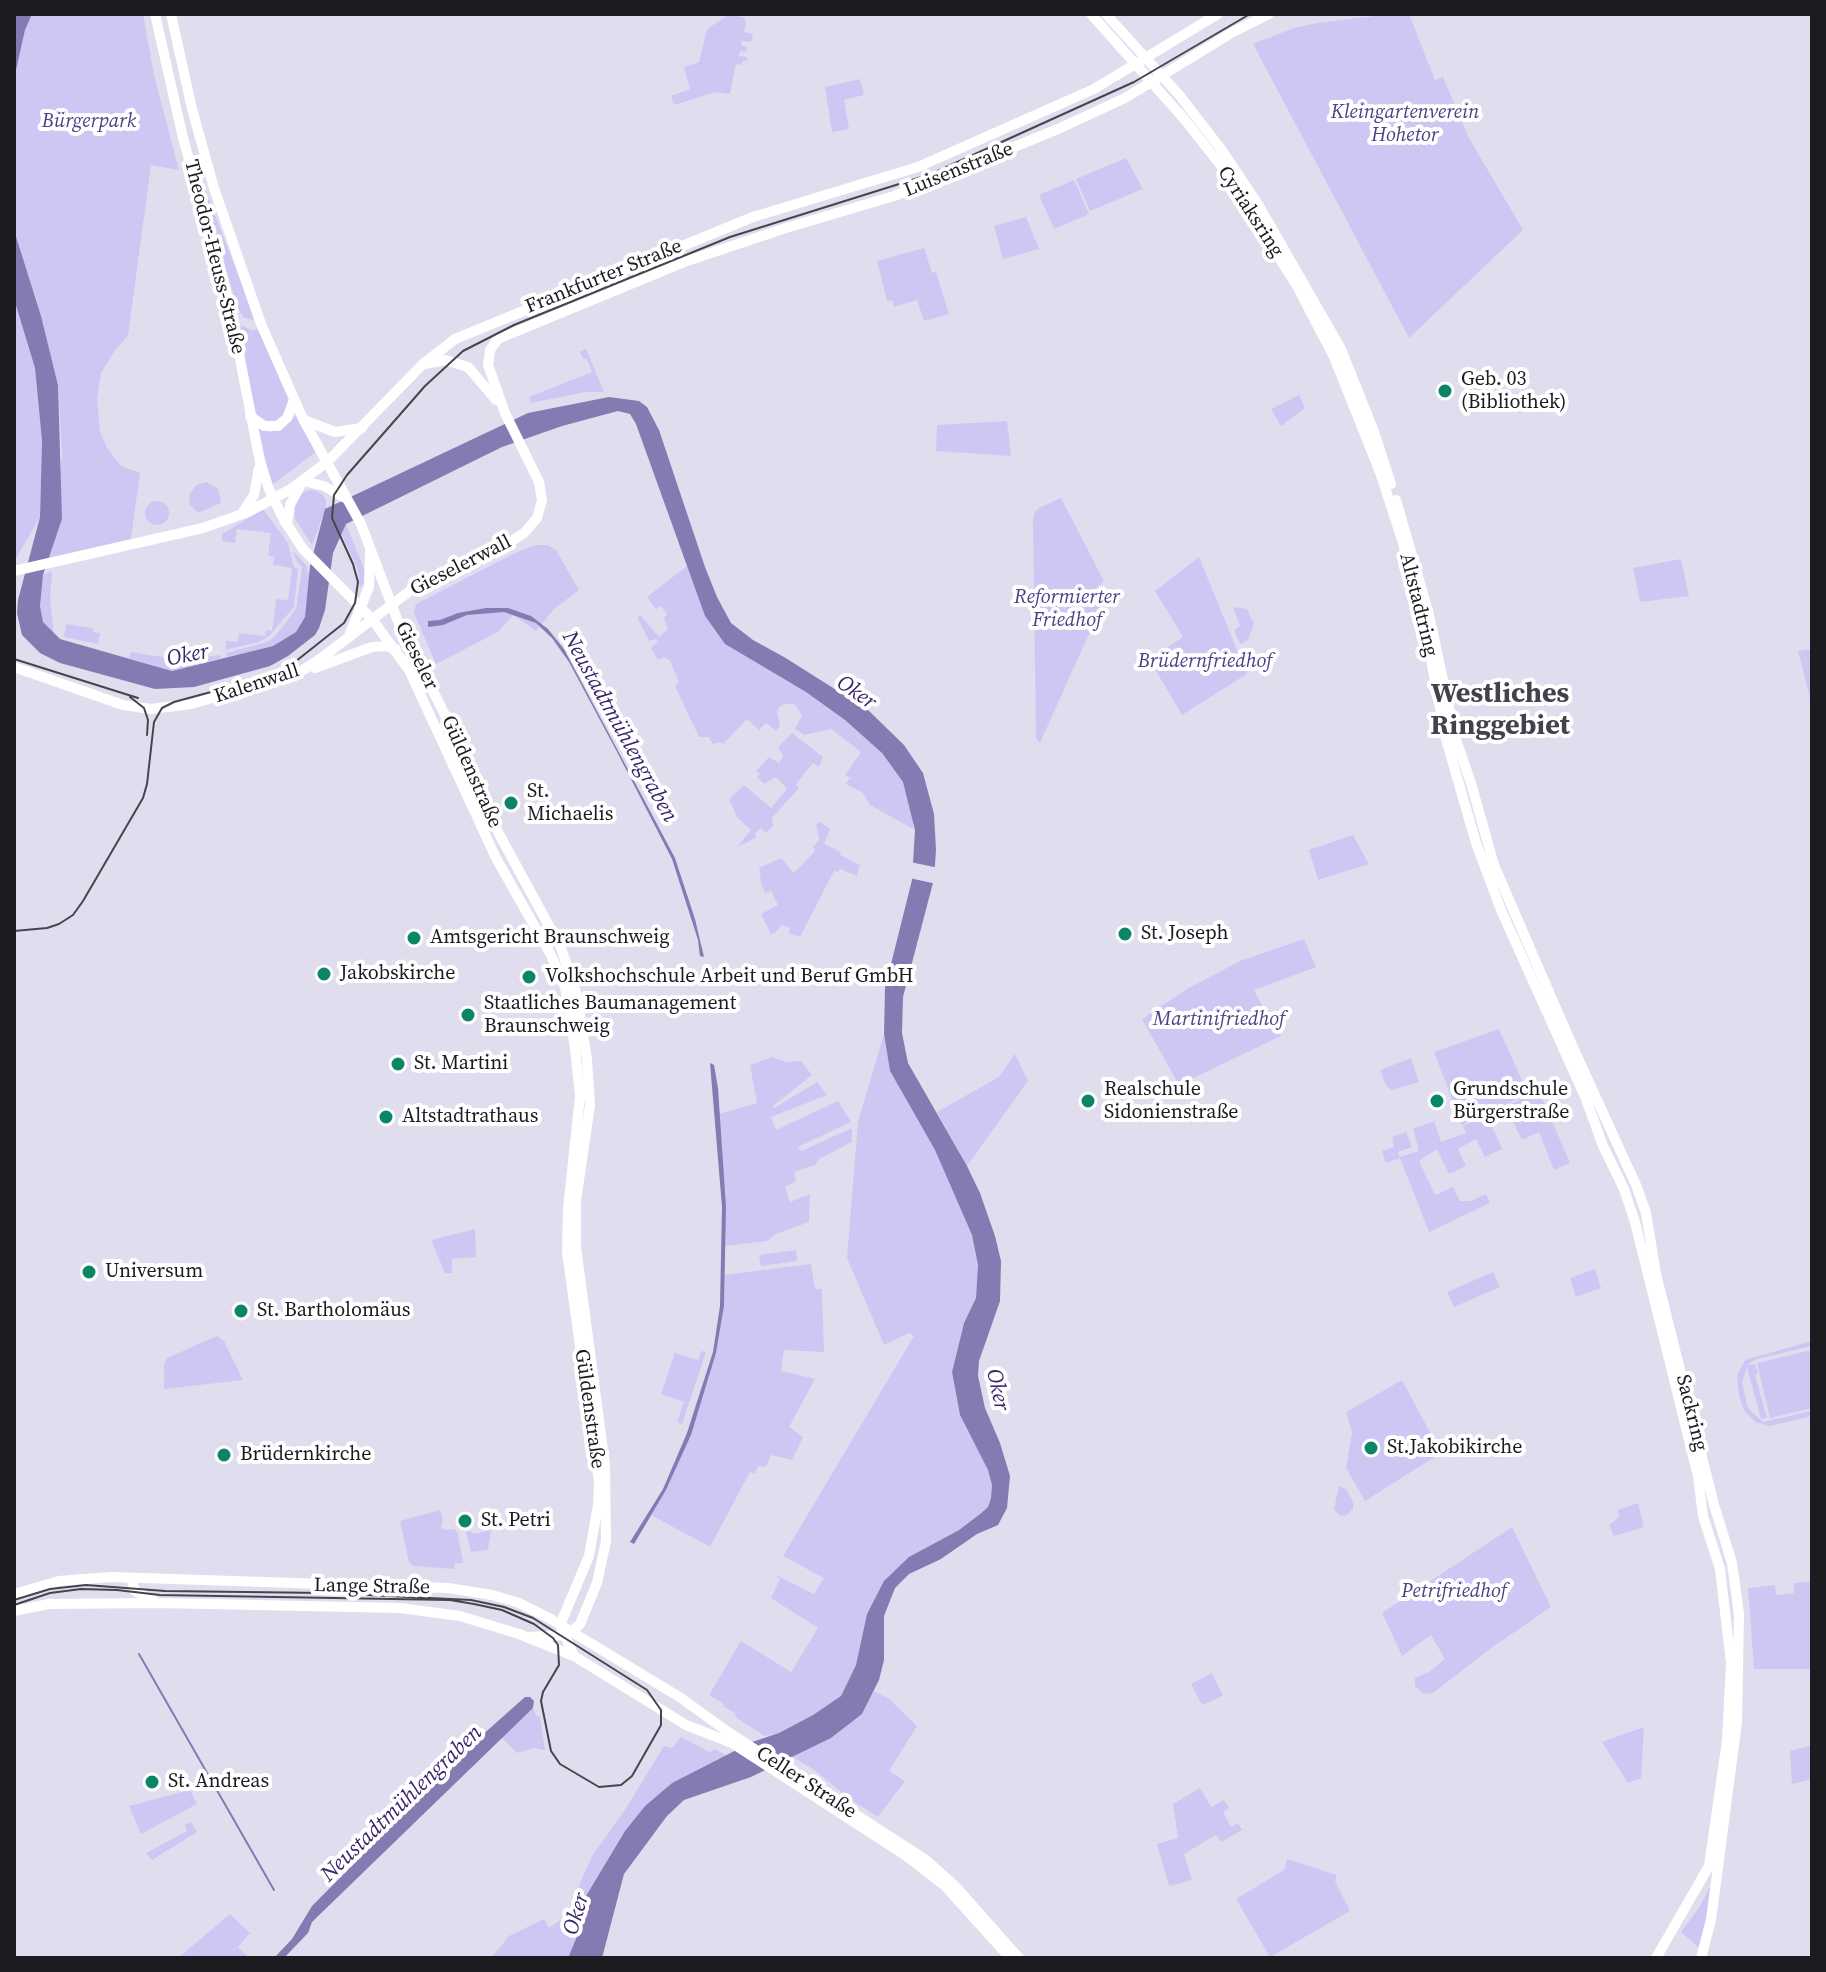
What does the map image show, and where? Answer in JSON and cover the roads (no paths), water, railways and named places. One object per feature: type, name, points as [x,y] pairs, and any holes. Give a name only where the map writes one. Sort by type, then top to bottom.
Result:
[{"type":"main road","name":"Theodor-Heuss-Straße","points":[[155,14],[183,138],[229,302],[260,462],[287,525],[331,580],[363,606]]},
{"type":"main road","name":"Theodor-Heuss-Straße","points":[[171,14],[192,109],[214,188],[248,289],[303,419],[361,524]]},
{"type":"main road","name":"Cyriaksring","points":[[1091,14],[1222,167],[1275,248],[1334,357],[1370,436]]},
{"type":"main road","name":"Cyriaksring","points":[[1106,14],[1147,57],[1221,149],[1299,272],[1341,349],[1370,436]]},
{"type":"main road","name":"Luisenstraße","points":[[763,214],[918,167],[1051,110],[1135,65],[1218,14]]},
{"type":"main road","name":"Luisenstraße","points":[[760,236],[909,190],[1088,116],[1269,14]]},
{"type":"main road","name":"Frankfurter Straße","points":[[18,570],[203,528],[241,515],[274,499],[327,462],[420,367],[446,345],[513,314],[763,214]]},
{"type":"main road","name":"Frankfurter Straße","points":[[506,417],[489,369],[488,354],[494,342],[666,269],[760,236]]},
{"type":"main road","points":[[420,367],[438,360],[468,367],[506,417]]},
{"type":"main road","points":[[250,416],[264,426],[278,426],[287,418],[294,400]]},
{"type":"main road","name":"Gieselerwall","points":[[392,604],[411,590],[524,533],[539,514],[542,500],[539,482],[506,417]]},
{"type":"main road","points":[[303,419],[331,431],[362,428]]},
{"type":"main road","name":"Altstadtring","points":[[1370,436],[1408,533],[1456,740],[1471,782],[1487,845],[1527,955]]},
{"type":"main road","points":[[241,515],[255,491],[260,462]]},
{"type":"main road","points":[[287,525],[290,505],[303,481],[346,497]]},
{"type":"main road","name":"Gieseler","points":[[361,524],[402,628],[441,707]]},
{"type":"main road","points":[[348,638],[363,606],[369,583],[370,546]]},
{"type":"main road","points":[[402,628],[404,605],[411,590]]},
{"type":"main road","points":[[363,606],[392,604]]},
{"type":"main road","name":"Kalenwall","points":[[14,667],[123,705],[151,709],[191,704],[297,674],[392,604]]},
{"type":"main road","name":"Gieseler","points":[[363,606],[396,649],[430,712]]},
{"type":"main road","points":[[297,674],[372,647],[396,649]]},
{"type":"main road","name":"Güldenstraße","points":[[441,707],[505,846],[565,955],[584,1037],[590,1105],[576,1201],[576,1247],[603,1448],[607,1509],[600,1574],[586,1614],[565,1631],[589,1556],[598,1505],[596,1449],[567,1252],[568,1209],[580,1111],[574,1038],[560,971],[496,858],[430,712],[441,707]]},
{"type":"main road","name":"Sackring","points":[[1527,955],[1628,1199],[1698,1476],[1703,1516],[1720,1569],[1730,1640],[1725,1761],[1708,1870],[1656,1958]]},
{"type":"main road","name":"Sackring","points":[[1527,955],[1640,1195],[1656,1274],[1733,1571],[1739,1614],[1737,1722],[1715,1894],[1701,1958]]},
{"type":"main road","points":[[14,1594],[69,1579],[136,1585]]},
{"type":"main road","name":"Lange Straße","points":[[136,1585],[163,1579],[463,1590],[519,1603],[565,1631]]},
{"type":"main road","points":[[131,1604],[136,1585]]},
{"type":"main road","points":[[112,1604],[136,1585]]},
{"type":"main road","name":"Lange Straße","points":[[136,1585],[159,1603]]},
{"type":"main road","name":"Lange Straße","points":[[14,1611],[49,1604],[159,1603],[416,1609],[460,1616],[529,1637],[574,1656]]},
{"type":"main road","points":[[529,1637],[565,1631],[574,1656]]},
{"type":"main road","name":"Celler Straße","points":[[565,1631],[681,1698],[735,1741],[942,1872],[1019,1958]]},
{"type":"main road","name":"Celler Straße","points":[[574,1656],[686,1725],[735,1741]]},
{"type":"main road","name":"Celler Straße","points":[[788,1774],[935,1876],[1010,1958]]},
{"type":"waterway","points":[[139,1654],[274,1890]]},
{"type":"tram line","points":[[14,931],[59,924],[73,915],[83,901],[143,798],[154,722],[162,708],[281,673],[344,623],[355,603],[358,582],[332,518],[334,495],[347,475],[425,386],[463,351],[514,325],[730,237],[931,174],[1134,82],[1250,14]]},
{"type":"tram line","points":[[14,659],[138,698]]},
{"type":"tram line","points":[[130,697],[144,708],[148,720],[147,735]]},
{"type":"tram line","points":[[14,1600],[50,1589],[86,1585],[165,1591],[326,1593],[471,1600],[504,1607],[533,1618],[647,1690],[661,1710],[661,1725],[632,1776],[621,1785],[599,1787],[560,1764],[551,1751],[541,1701],[559,1665],[558,1645],[534,1624],[502,1610],[474,1604],[450,1600],[160,1595],[81,1589],[50,1593],[14,1605]]},
{"type":"place","name":"Geb. 03 (Bibliothek)","points":[[1445,391]]},
{"type":"place","name":"St. Michaelis","points":[[511,803]]},
{"type":"place","name":"St. Joseph","points":[[1125,934]]},
{"type":"place","name":"Amtsgericht Braunschweig","points":[[414,938]]},
{"type":"place","name":"Jakobskirche","points":[[324,974]]},
{"type":"place","name":"Volkshochschule Arbeit und Beruf GmbH","points":[[529,977]]},
{"type":"place","name":"Staatliches Baumanagement Braunschweig","points":[[468,1015]]},
{"type":"place","name":"St. Martini","points":[[398,1064]]},
{"type":"place","name":"Realschule Sidonienstraße","points":[[1088,1101]]},
{"type":"place","name":"Grundschule Bürgerstraße","points":[[1437,1101]]},
{"type":"place","name":"Altstadtrathaus","points":[[386,1117]]},
{"type":"place","name":"Universum","points":[[89,1272]]},
{"type":"place","name":"St. Bartholomäus","points":[[241,1311]]},
{"type":"place","name":"St.Jakobikirche","points":[[1371,1448]]},
{"type":"place","name":"Brüdernkirche","points":[[224,1455]]},
{"type":"place","name":"St. Petri","points":[[465,1521]]},
{"type":"place","name":"St. Andreas","points":[[152,1782]]},
{"type":"district","name":"Westliches Ringgebiet","points":[[1500,711]]},
{"type":"park label","name":"Bürgerpark","points":[[89,122]]},
{"type":"park label","name":"Kleingartenverein Hohetor","points":[[1405,124]]},
{"type":"park label","name":"Reformierter Friedhof","points":[[1067,610]]},
{"type":"park label","name":"Brüdernfriedhof","points":[[1205,662]]},
{"type":"park label","name":"Martinifriedhof","points":[[1219,1020]]},
{"type":"park label","name":"Petrifriedhof","points":[[1454,1592]]},
{"type":"water label","name":"Oker","points":[[188,656]]},
{"type":"water label","name":"Oker","points":[[856,693]]},
{"type":"water label","name":"Neustadtmühlengraben","points":[[619,727]]},
{"type":"water label","name":"Oker","points":[[997,1390]]},
{"type":"water label","name":"Neustadtmühlengraben","points":[[402,1804]]},
{"type":"water label","name":"Oker","points":[[577,1914]]}]
